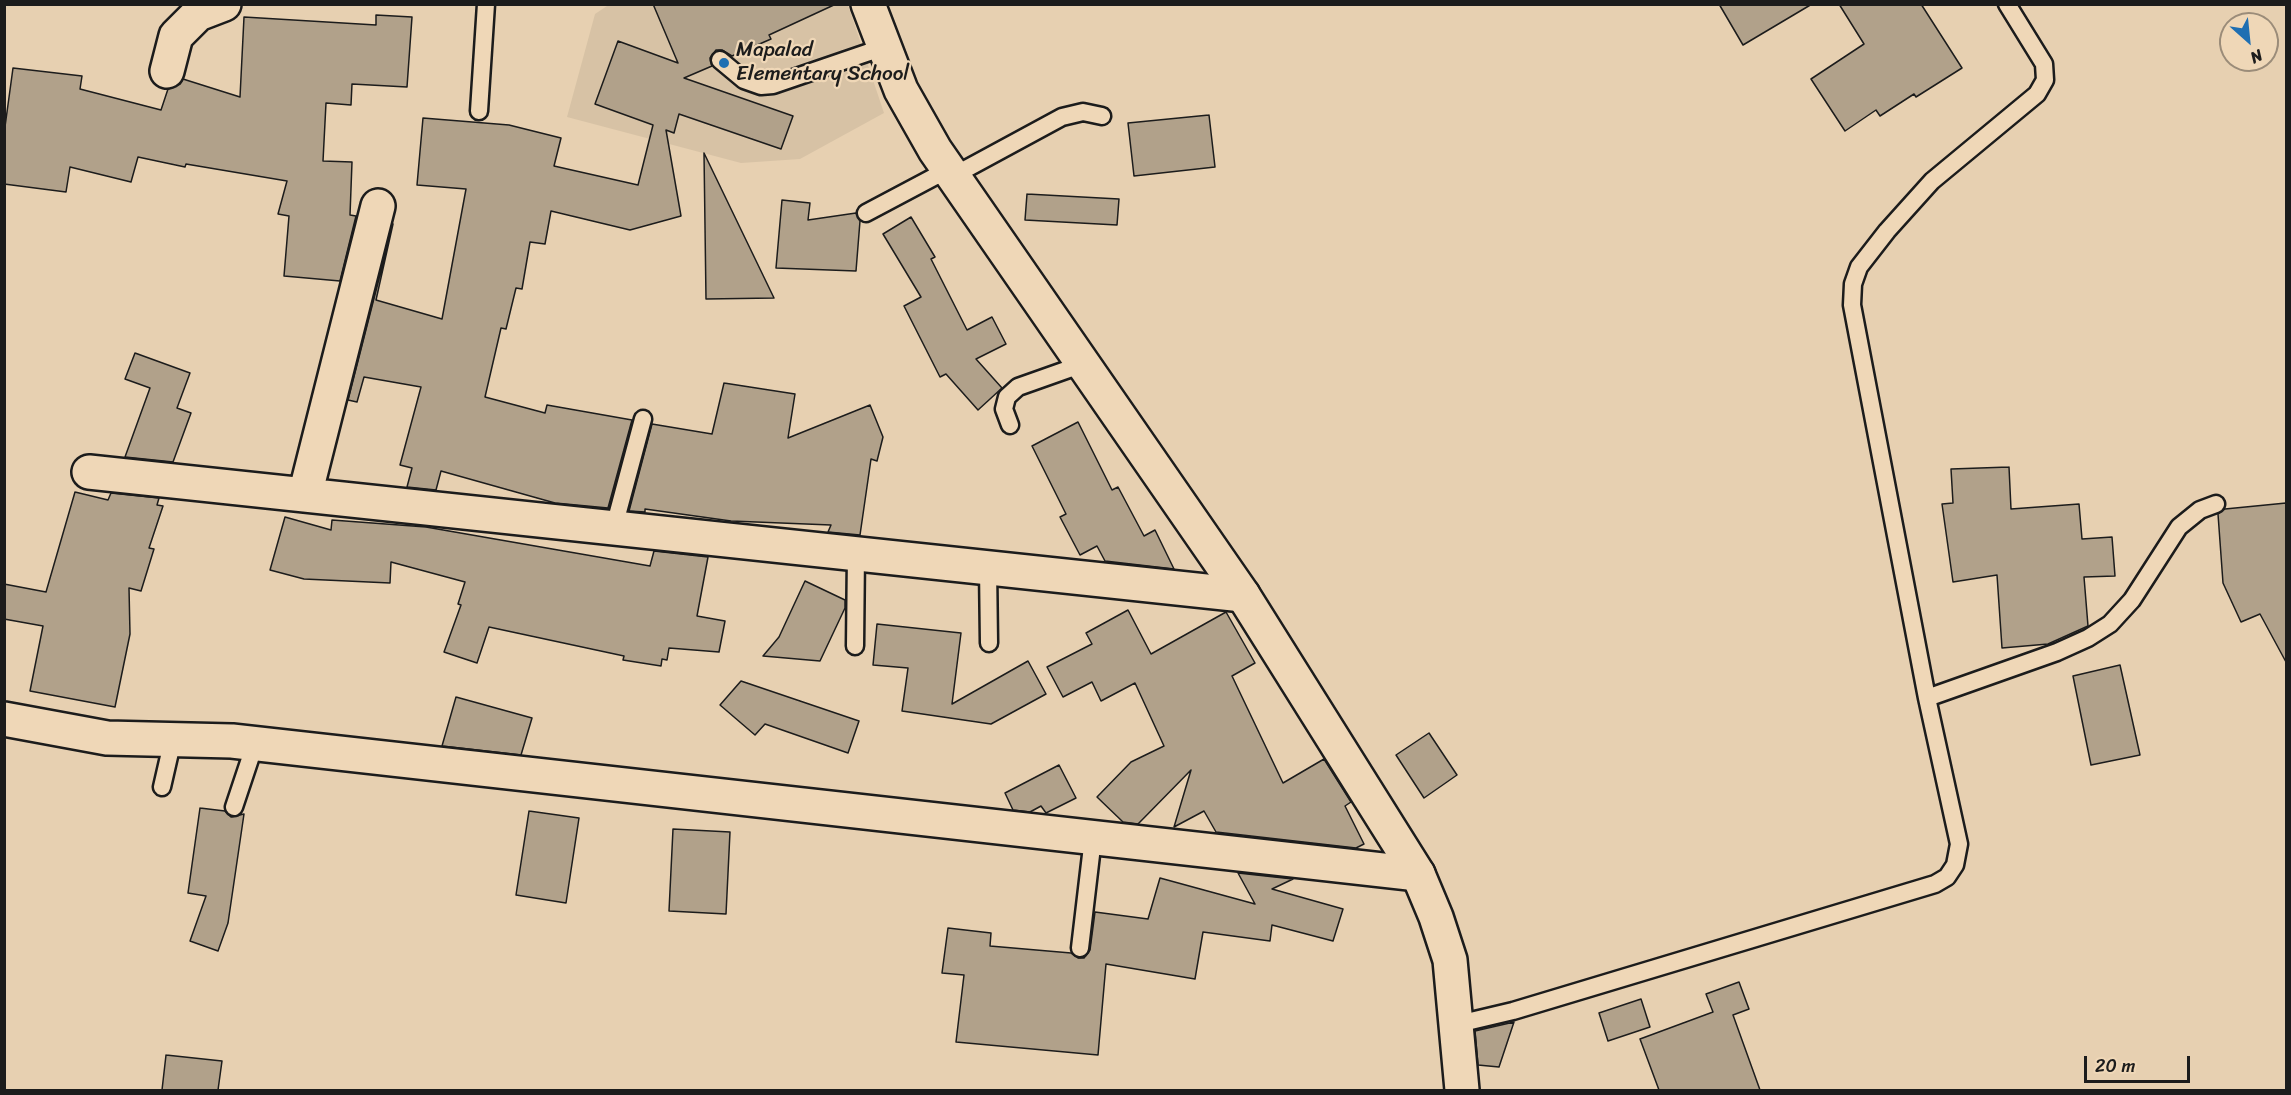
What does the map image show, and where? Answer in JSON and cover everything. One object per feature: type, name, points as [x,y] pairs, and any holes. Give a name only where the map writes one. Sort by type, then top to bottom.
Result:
[{"type":"street","points":[[167,71],[176,36],[198,14],[224,4]]},
{"type":"street","points":[[868,4],[884,47],[914,114],[951,172],[1243,595],[1418,874],[1450,960],[1458,1024],[1462,1090]]},
{"type":"street","points":[[304,495],[378,206]]},
{"type":"street","points":[[89,472],[1243,595]]},
{"type":"street","points":[[4,719],[107,738],[255,744],[1418,874]]},
{"type":"lane","points":[[479,111],[486,4]]},
{"type":"lane","points":[[1458,1024],[1547,1001],[1935,884],[1947,877],[1956,865],[1959,844],[1927,698],[1852,305],[1853,284],[1859,267],[1932,181],[2037,94],[2045,80],[2044,64],[2007,4]]},
{"type":"lane","points":[[720,60],[744,80],[767,86],[884,47]]},
{"type":"lane","points":[[866,213],[1062,117],[1083,112],[1102,116]]},
{"type":"lane","points":[[1010,425],[1004,410],[1007,397],[1018,387],[1083,364]]},
{"type":"lane","points":[[614,527],[643,419]]},
{"type":"lane","points":[[1927,698],[2057,651],[2103,628],[2132,600],[2179,527],[2200,510],[2216,504]]},
{"type":"lane","points":[[855,646],[856,553]]},
{"type":"lane","points":[[988,567],[989,643]]},
{"type":"lane","points":[[162,787],[173,739]]},
{"type":"lane","points":[[234,807],[255,744]]},
{"type":"lane","points":[[1080,948],[1093,838]]},
{"type":"shaded area","name":"Mapalad Elementary School","points":[[610,4],[848,5],[884,113],[800,159],[741,163],[567,117],[595,14]]},
{"type":"building","points":[[653,4],[836,4],[769,35],[771,39],[732,56],[722,50],[716,50],[710,58],[712,66],[684,78],[793,116],[781,149],[679,114],[674,133],[666,130],[681,216],[630,230],[551,211],[545,244],[530,242],[522,289],[516,288],[506,329],[501,328],[485,397],[545,413],[547,405],[632,420],[608,508],[555,503],[441,471],[436,490],[407,487],[412,468],[400,465],[421,387],[364,377],[357,402],[348,400],[393,224],[376,300],[442,319],[466,189],[417,185],[423,118],[509,125],[561,138],[554,166],[638,185],[653,125],[595,104],[618,41],[678,63]]},
{"type":"building","points":[[1719,4],[1812,4],[1743,45]]},
{"type":"building","points":[[1839,4],[1921,4],[1962,68],[1916,97],[1914,94],[1880,116],[1876,110],[1845,131],[1811,79],[1864,44]]},
{"type":"building","points":[[376,15],[412,17],[407,87],[352,84],[351,105],[326,103],[323,161],[352,162],[350,215],[356,216],[340,281],[284,276],[289,216],[278,214],[287,181],[186,164],[185,167],[138,157],[131,182],[70,167],[66,192],[4,184],[4,134],[13,68],[82,76],[80,89],[161,110],[168,89],[180,84],[183,79],[240,97],[244,17],[376,25]]},
{"type":"building","points":[[1209,115],[1215,167],[1134,176],[1128,123]]},
{"type":"building","points":[[704,153],[774,298],[706,299]]},
{"type":"building","points":[[1027,194],[1119,199],[1117,225],[1025,220]]},
{"type":"building","points":[[782,200],[810,203],[808,220],[856,213],[860,221],[856,271],[776,268]]},
{"type":"building","points":[[911,217],[935,257],[931,259],[967,330],[992,317],[1006,344],[976,359],[1002,388],[978,410],[946,374],[940,377],[904,306],[921,297],[883,234]]},
{"type":"building","points":[[135,353],[190,373],[177,408],[191,413],[173,462],[125,457],[150,388],[125,379]]},
{"type":"building","points":[[724,383],[795,394],[788,438],[870,405],[883,437],[877,461],[871,459],[860,535],[828,532],[831,525],[731,521],[645,509],[645,512],[629,511],[652,424],[712,434]]},
{"type":"building","points":[[1078,422],[1112,490],[1118,487],[1144,536],[1155,530],[1174,569],[1105,561],[1097,546],[1080,555],[1060,517],[1066,514],[1032,446]]},
{"type":"building","points":[[2009,467],[2011,509],[2079,504],[2082,539],[2112,537],[2115,576],[2084,577],[2088,626],[2048,644],[2002,648],[1997,575],[1953,582],[1942,504],[1953,503],[1951,469]]},
{"type":"building","points":[[75,492],[108,500],[111,493],[159,498],[157,505],[163,506],[149,548],[154,549],[141,591],[129,588],[130,634],[115,707],[30,691],[43,626],[4,619],[4,584],[46,592]]},
{"type":"building","points":[[2286,503],[2286,662],[2260,614],[2241,622],[2223,583],[2218,514],[2225,509]]},
{"type":"building","points":[[285,517],[331,530],[332,520],[426,527],[650,566],[654,551],[708,557],[697,616],[725,621],[719,652],[669,648],[667,660],[662,659],[661,666],[623,660],[624,656],[489,627],[477,663],[444,652],[461,605],[458,604],[465,582],[391,562],[390,583],[304,579],[270,570]]},
{"type":"building","points":[[805,581],[845,600],[845,608],[820,661],[763,656],[779,637]]},
{"type":"building","points":[[1128,610],[1151,654],[1226,612],[1255,663],[1232,676],[1283,783],[1324,759],[1351,802],[1345,806],[1364,844],[1356,848],[1216,832],[1204,811],[1174,827],[1191,770],[1138,824],[1123,822],[1097,797],[1131,762],[1164,746],[1135,683],[1101,701],[1092,682],[1063,697],[1047,667],[1092,644],[1086,633]]},
{"type":"building","points":[[877,624],[961,633],[952,704],[1028,661],[1046,694],[991,724],[902,711],[908,668],[873,665]]},
{"type":"building","points":[[2120,665],[2140,755],[2091,765],[2073,676]]},
{"type":"building","points":[[741,681],[859,721],[848,753],[765,724],[755,735],[720,705]]},
{"type":"building","points":[[456,697],[532,718],[521,755],[442,746]]},
{"type":"building","points":[[1429,733],[1457,775],[1424,798],[1396,755]]},
{"type":"building","points":[[1059,765],[1076,798],[1046,813],[1041,806],[1030,812],[1013,810],[1005,793]]},
{"type":"building","points":[[200,808],[225,811],[231,817],[244,814],[228,923],[218,951],[190,941],[206,896],[188,893]]},
{"type":"building","points":[[529,811],[579,818],[566,903],[516,895]]},
{"type":"building","points":[[673,829],[730,832],[726,914],[669,911]]},
{"type":"building","points":[[1238,873],[1293,879],[1272,889],[1343,909],[1333,941],[1272,925],[1270,941],[1203,932],[1195,979],[1106,964],[1098,1055],[956,1042],[964,975],[942,973],[948,928],[991,933],[990,946],[1071,953],[1078,958],[1084,958],[1090,950],[1095,912],[1148,919],[1160,878],[1255,904]]},
{"type":"building","points":[[1739,982],[1749,1009],[1733,1015],[1760,1090],[1659,1090],[1640,1039],[1713,1012],[1706,994]]},
{"type":"building","points":[[1641,999],[1650,1027],[1608,1041],[1599,1013]]},
{"type":"building","points":[[1514,1022],[1499,1067],[1478,1065],[1475,1031]]},
{"type":"building","points":[[166,1055],[222,1061],[218,1090],[162,1090]]},
{"type":"place","name":"Mapalad Elementary School","points":[[724,63]]}]
